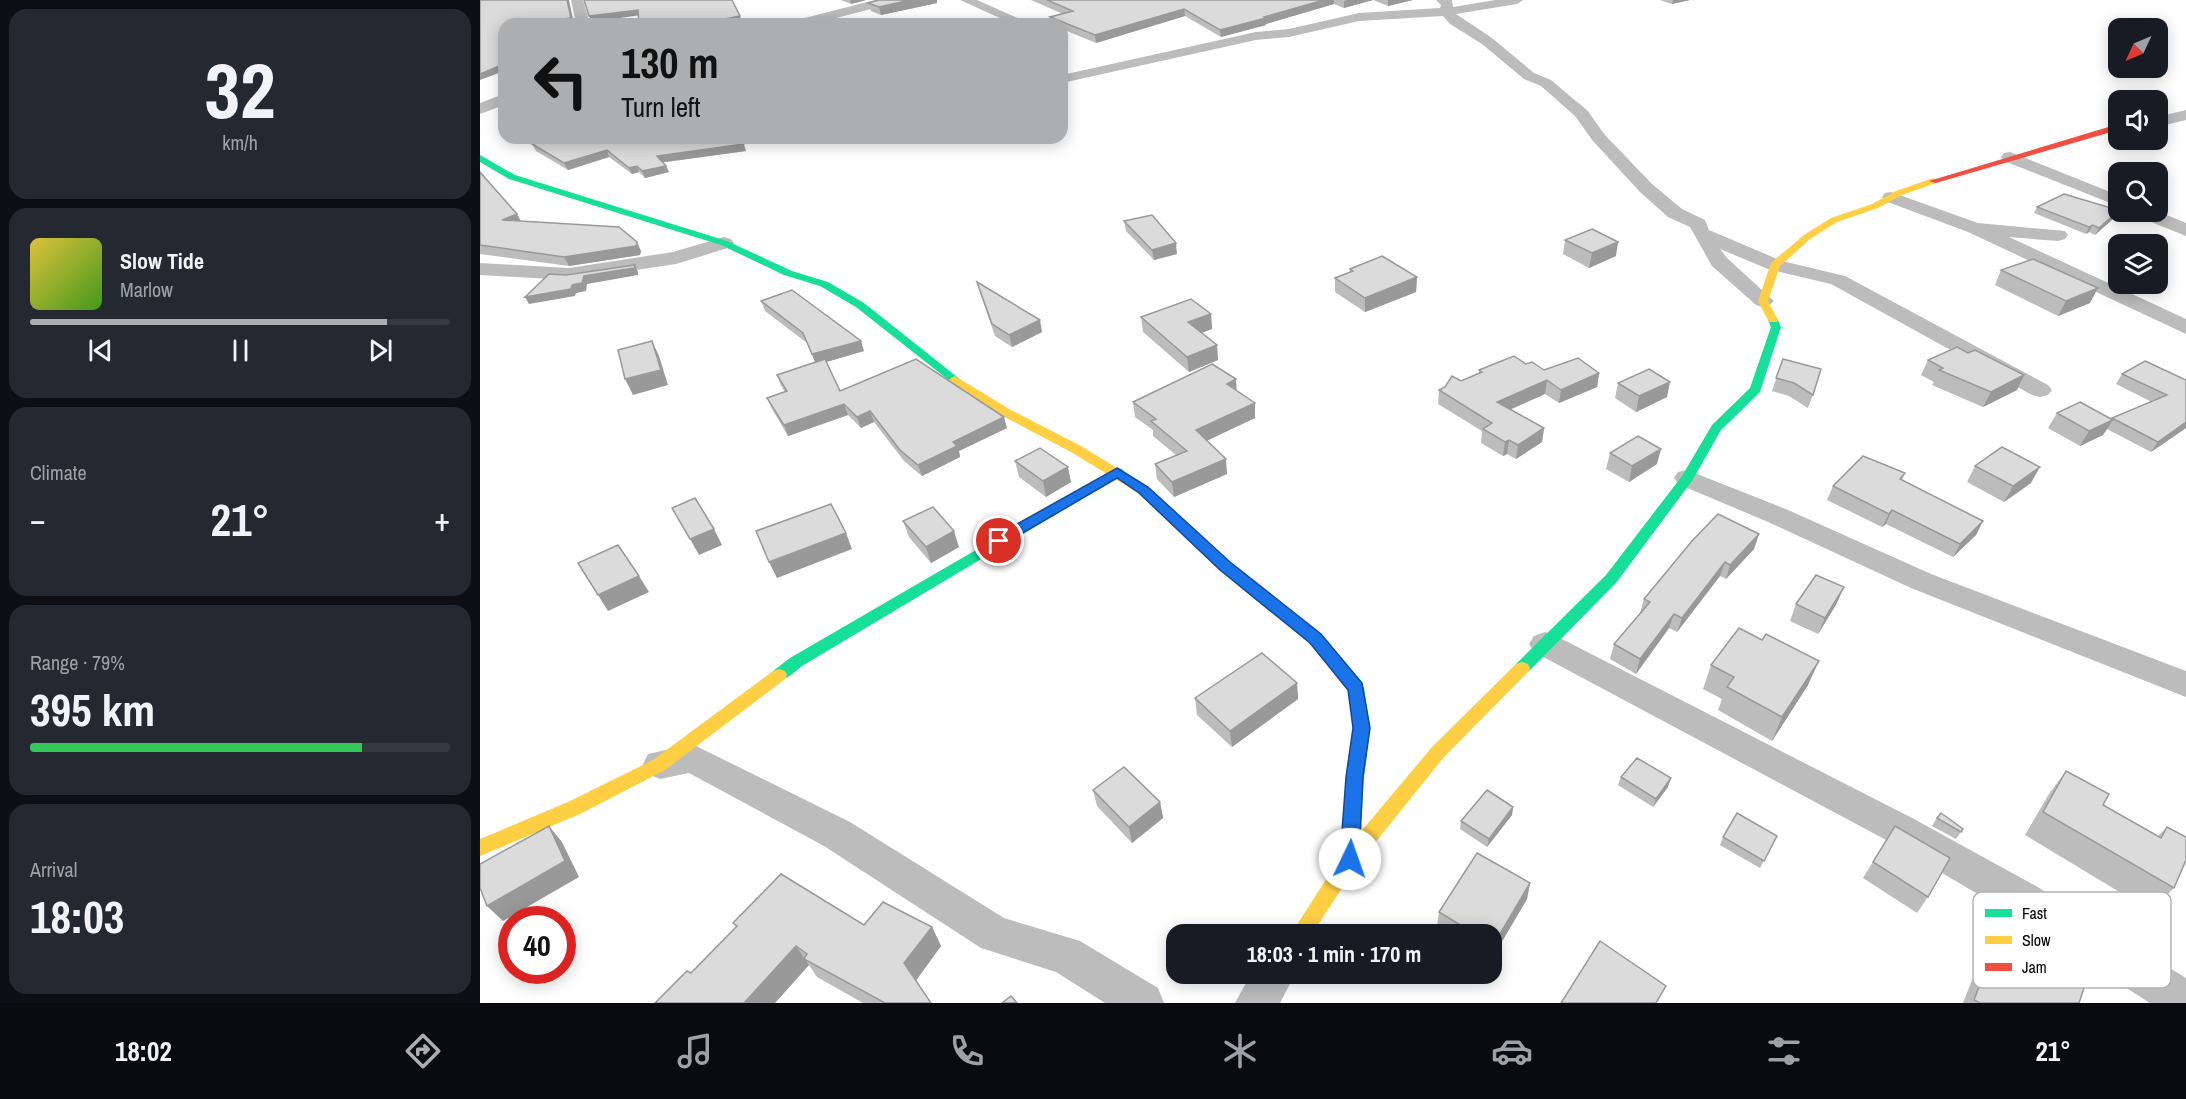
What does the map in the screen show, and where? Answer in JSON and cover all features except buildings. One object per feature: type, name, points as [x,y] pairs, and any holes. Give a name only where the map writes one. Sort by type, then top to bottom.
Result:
[{"type":"street","points":[[577,0],[582,18]]},
{"type":"street","points":[[821,18],[890,0]]},
{"type":"street","points":[[966,0],[1010,18]]},
{"type":"street","points":[[1068,78],[1256,36],[1289,33],[1359,17],[1516,0]]},
{"type":"street","points":[[1308,924],[1350,859],[1438,752],[1611,579],[1687,478],[1716,428],[1756,389],[1776,327],[1763,301],[1719,262],[1698,224],[1675,213],[1646,188],[1599,138],[1581,113],[1546,83],[1529,76],[1487,41],[1455,21],[1444,6]]},
{"type":"street","points":[[480,109],[498,102]]},
{"type":"street","points":[[2168,119],[2186,115]]},
{"type":"street","points":[[1763,301],[1774,265],[1807,237],[1834,220],[1875,206],[1891,197],[1943,177],[2108,130]]},
{"type":"street","points":[[2010,157],[2108,197]]},
{"type":"street","points":[[480,158],[512,177],[724,243],[788,273],[824,284],[860,305],[940,371],[1005,412],[1117,472],[1143,490],[1225,566],[1316,639],[1356,688],[1362,728],[1354,777],[1350,859]]},
{"type":"street","points":[[1891,197],[1975,228],[2186,327]]},
{"type":"street","points":[[2167,222],[2186,230]]},
{"type":"street","points":[[1975,228],[2058,235]]},
{"type":"street","points":[[1701,233],[1774,265],[1838,280],[2040,390]]},
{"type":"street","points":[[480,269],[569,274],[676,258],[724,243]]},
{"type":"street","points":[[480,848],[574,808],[659,765],[796,662],[1117,472]]},
{"type":"street","points":[[1687,478],[1778,516],[1921,581],[2186,684]]},
{"type":"street","points":[[1545,644],[1901,830],[2010,892]]},
{"type":"street","points":[[659,765],[692,758],[837,834],[995,935],[1066,955],[1143,1003]]},
{"type":"street","points":[[1256,1003],[1268,984]]},
{"type":"street","points":[[2164,988],[2186,1002]]},
{"type":"traffic: fast","points":[[480,158],[512,177],[724,243],[788,273],[824,284],[860,305],[955,380]]},
{"type":"traffic: fast","points":[[1522,668],[1611,579],[1687,478],[1716,428],[1756,389],[1776,327],[1773,320]]},
{"type":"traffic: fast","points":[[779,675],[796,662],[1117,472]]},
{"type":"traffic: fast","points":[[1186,530],[1225,566],[1316,639],[1356,688],[1362,728],[1355,777],[1350,859]]},
{"type":"traffic: slow","points":[[1773,320],[1763,301],[1775,265],[1807,237],[1834,220],[1875,206],[1899,193],[1933,181]]},
{"type":"traffic: slow","points":[[955,380],[1005,412],[1076,449],[1143,490],[1186,530]]},
{"type":"traffic: slow","points":[[1308,924],[1350,859],[1438,752],[1522,668]]},
{"type":"traffic: slow","points":[[480,848],[574,808],[659,765],[779,675]]},
{"type":"traffic: jam","points":[[1933,181],[2108,130]]},
{"type":"route","points":[[999,541],[1117,472],[1143,490],[1225,566],[1316,639],[1356,688],[1362,728],[1354,777],[1350,859]]}]
